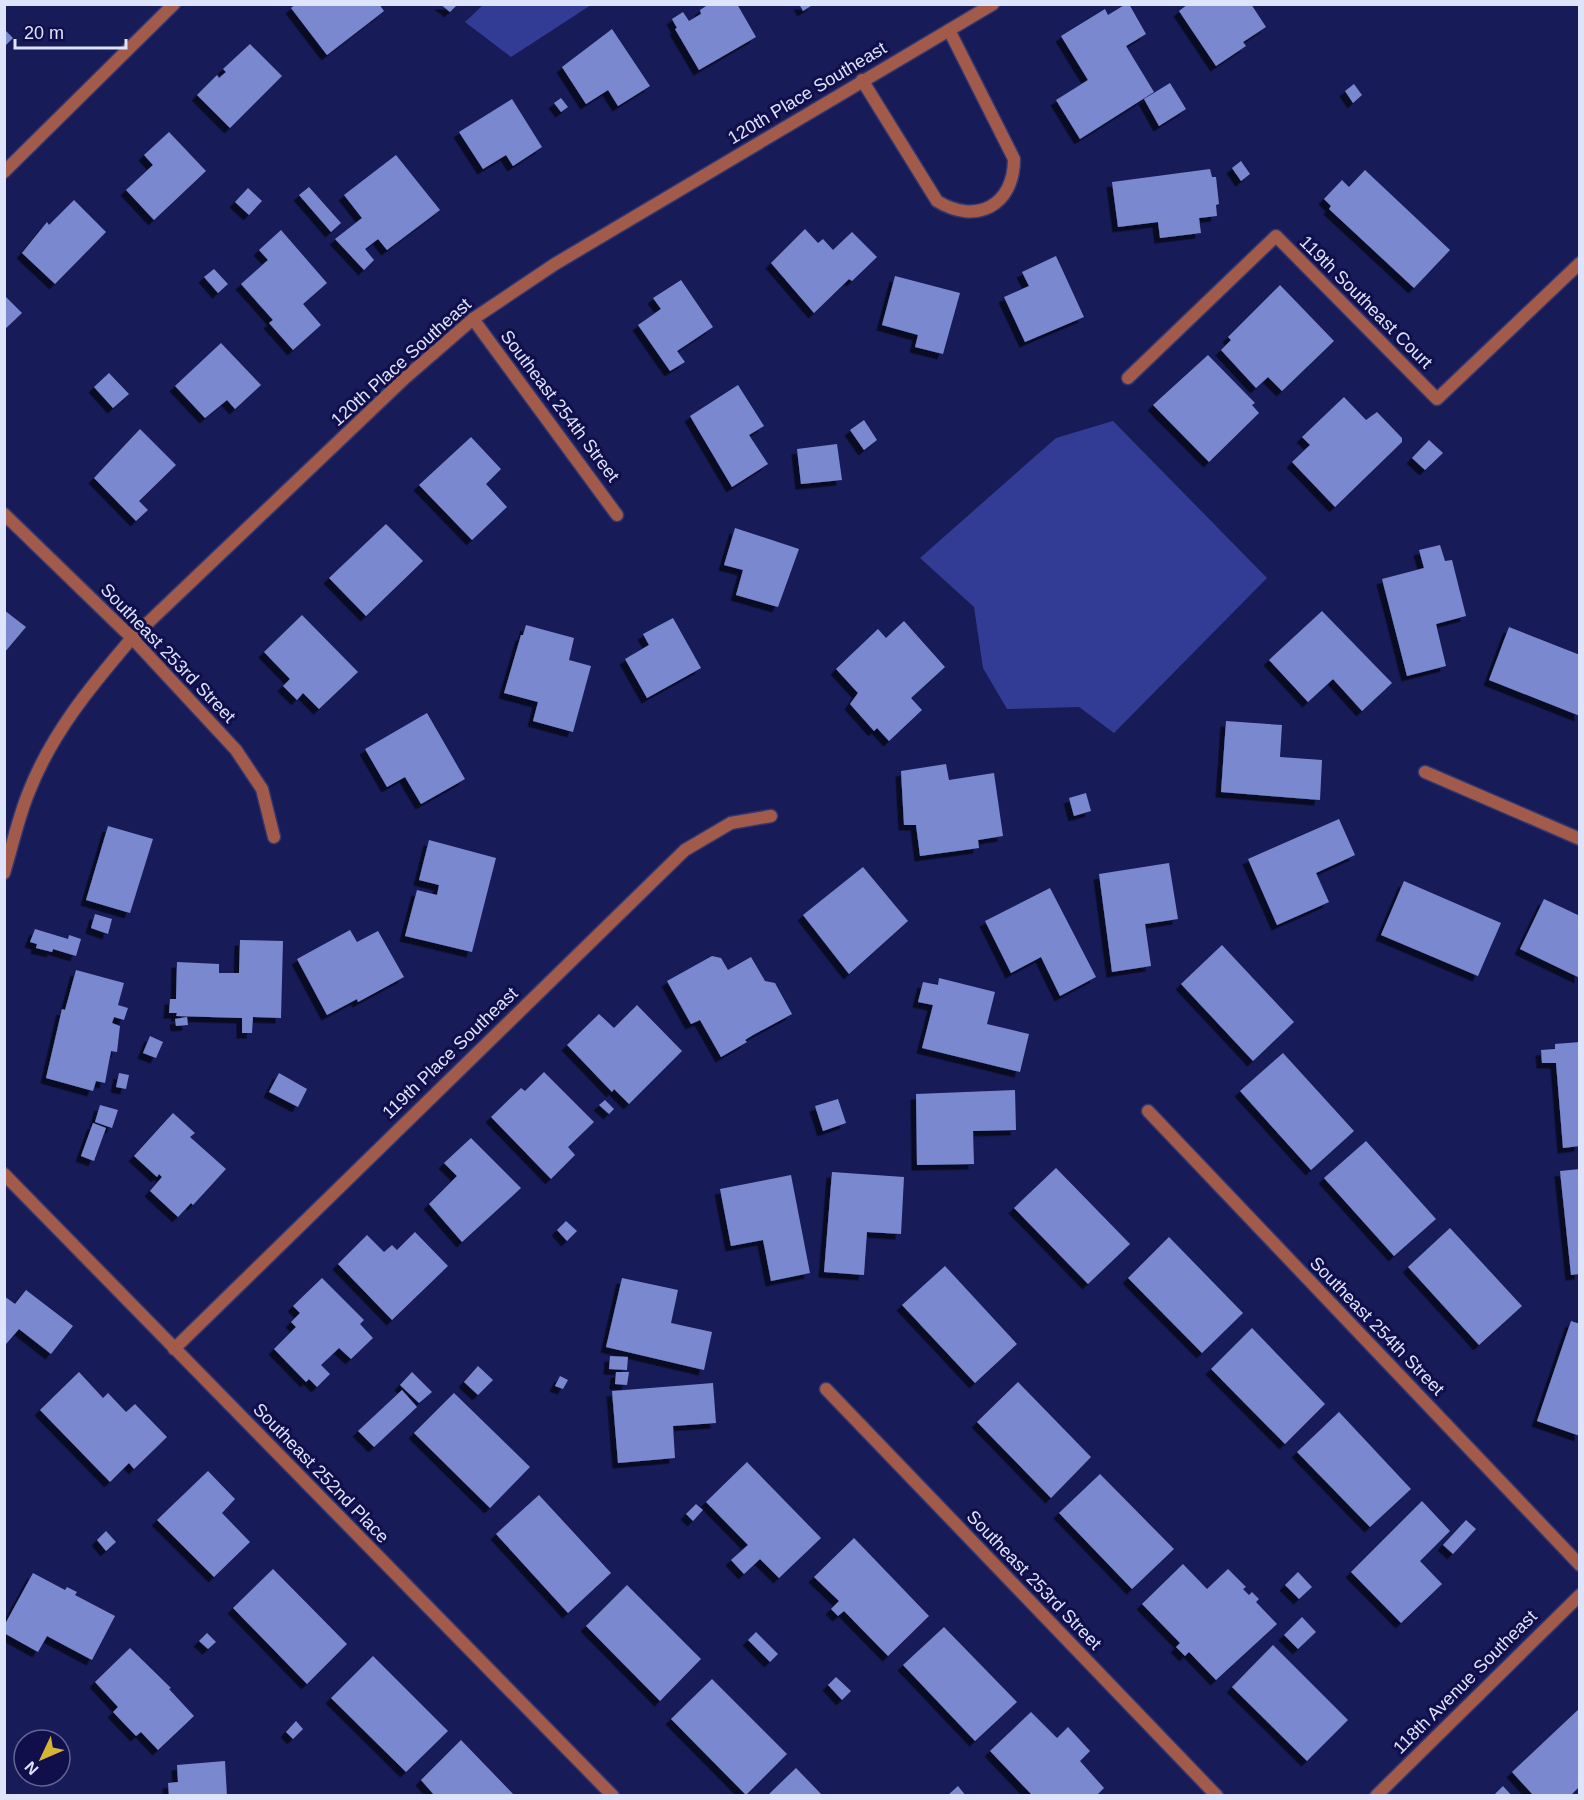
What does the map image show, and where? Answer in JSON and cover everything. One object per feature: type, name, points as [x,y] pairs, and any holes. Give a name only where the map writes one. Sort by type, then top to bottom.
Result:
[{"type":"street","points":[[4,172],[174,4]]},
{"type":"street","name":"120th Place Southeast","points":[[4,873],[28,794],[53,742],[92,686],[132,638],[405,378],[473,319],[555,264],[993,4]]},
{"type":"street","points":[[862,81],[937,201],[950,209],[968,213],[993,205],[1008,189],[1014,172],[1014,159],[949,30]]},
{"type":"street","name":"119th Southeast Court","points":[[1128,378],[1275,237],[1437,399],[1580,263]]},
{"type":"street","name":"Southeast 254th Street","points":[[473,319],[617,514]]},
{"type":"street","name":"Southeast 253rd Street","points":[[4,514],[132,638],[236,750],[262,789],[274,837]]},
{"type":"street","points":[[1425,772],[1580,839]]},
{"type":"street","name":"119th Place Southeast","points":[[174,1349],[685,850],[731,823],[771,816]]},
{"type":"street","name":"Southeast 254th Street","points":[[1148,1111],[1580,1565]]},
{"type":"street","name":"Southeast 252nd Place","points":[[4,1174],[613,1796]]},
{"type":"street","name":"Southeast 253rd Street","points":[[826,1389],[1217,1796]]},
{"type":"street","name":"118th Avenue Southeast","points":[[1376,1796],[1580,1595]]},
{"type":"shaded area","points":[[483,5],[591,5],[511,57],[465,22]]},
{"type":"shaded area","points":[[1113,421],[1267,578],[1114,733],[1079,707],[1007,709],[983,668],[974,607],[920,558],[1056,438]]},
{"type":"building","points":[[296,4],[379,4],[384,11],[327,55],[291,8]]},
{"type":"building","points":[[440,4],[458,4],[450,12]]},
{"type":"building","points":[[709,4],[737,4],[756,37],[699,70],[675,29],[677,28],[672,19],[683,12],[689,21],[701,14],[700,10]]},
{"type":"building","points":[[799,4],[814,4],[803,11]]},
{"type":"building","points":[[1129,4],[1146,34],[1126,46],[1154,92],[1080,139],[1056,100],[1088,80],[1061,36],[1105,9],[1108,15]]},
{"type":"building","points":[[1188,4],[1251,4],[1266,27],[1243,42],[1246,46],[1216,66],[1179,11]]},
{"type":"building","points":[[4,29],[13,38],[4,47]]},
{"type":"building","points":[[612,29],[650,86],[618,106],[608,90],[586,104],[562,67]]},
{"type":"building","points":[[250,44],[282,76],[230,128],[197,95],[217,75],[219,78],[226,72],[223,69]]},
{"type":"building","points":[[1170,83],[1186,109],[1159,126],[1144,99]]},
{"type":"building","points":[[1354,84],[1362,95],[1353,103],[1345,91]]},
{"type":"building","points":[[561,98],[568,107],[561,112],[554,103]]},
{"type":"building","points":[[512,99],[542,147],[513,166],[506,155],[483,169],[459,132]]},
{"type":"building","points":[[169,132],[206,171],[154,220],[126,190],[153,165],[144,155]]},
{"type":"building","points":[[396,155],[440,210],[387,250],[378,239],[365,249],[374,260],[364,270],[335,239],[362,218],[344,195]]},
{"type":"building","points":[[1241,161],[1250,174],[1241,181],[1232,168]]},
{"type":"building","points":[[1210,169],[1212,177],[1216,177],[1219,204],[1216,205],[1217,216],[1199,218],[1201,233],[1160,238],[1158,222],[1118,227],[1112,182]]},
{"type":"building","points":[[1365,170],[1450,250],[1414,288],[1329,209],[1331,206],[1324,199],[1342,180],[1349,187]]},
{"type":"building","points":[[309,187],[341,223],[331,232],[299,195]]},
{"type":"building","points":[[248,188],[262,201],[249,215],[235,202]]},
{"type":"building","points":[[74,200],[106,232],[55,284],[22,253],[47,222],[49,225]]},
{"type":"building","points":[[805,229],[818,243],[823,239],[833,250],[852,232],[877,257],[852,281],[849,279],[814,313],[771,263]]},
{"type":"building","points":[[281,230],[327,283],[303,304],[321,325],[293,350],[269,323],[273,320],[241,284],[268,260],[259,250]]},
{"type":"building","points":[[1056,256],[1084,317],[1025,342],[1004,297],[1029,286],[1022,272]]},
{"type":"building","points":[[214,269],[228,284],[218,293],[204,277]]},
{"type":"building","points":[[895,276],[960,293],[943,354],[915,347],[918,335],[882,325]]},
{"type":"building","points":[[681,280],[713,327],[677,351],[685,362],[670,371],[638,325],[661,309],[653,298]]},
{"type":"building","points":[[1280,285],[1334,341],[1282,391],[1268,377],[1256,388],[1221,350],[1231,340],[1228,337]]},
{"type":"building","points":[[4,295],[22,313],[4,330]]},
{"type":"building","points":[[221,343],[261,385],[235,409],[227,400],[205,418],[175,386]]},
{"type":"building","points":[[1208,355],[1255,403],[1252,405],[1259,413],[1209,462],[1153,405]]},
{"type":"building","points":[[109,373],[129,394],[113,408],[94,387]]},
{"type":"building","points":[[738,385],[764,426],[749,435],[768,464],[732,487],[690,416]]},
{"type":"building","points":[[1344,397],[1366,420],[1377,412],[1402,438],[1402,442],[1335,507],[1292,462],[1310,445],[1302,437]]},
{"type":"building","points":[[864,420],[877,440],[864,450],[850,430]]},
{"type":"building","points":[[140,429],[176,465],[139,501],[148,510],[136,521],[94,478]]},
{"type":"building","points":[[471,437],[501,469],[486,484],[507,507],[472,540],[419,485]]},
{"type":"building","points":[[1429,440],[1443,453],[1425,470],[1412,458]]},
{"type":"building","points":[[837,444],[842,480],[801,484],[797,449]]},
{"type":"building","points":[[386,524],[423,561],[366,616],[329,578]]},
{"type":"building","points":[[735,528],[799,549],[778,607],[736,595],[743,570],[724,565]]},
{"type":"building","points":[[1440,545],[1445,561],[1452,560],[1466,616],[1436,624],[1446,666],[1407,676],[1382,579],[1424,568],[1419,550]]},
{"type":"building","points":[[4,610],[26,627],[4,653]]},
{"type":"building","points":[[1322,611],[1392,683],[1362,711],[1333,679],[1308,702],[1269,660]]},
{"type":"building","points":[[302,615],[358,672],[319,709],[303,693],[297,700],[283,686],[290,679],[264,652]]},
{"type":"building","points":[[673,618],[701,668],[647,698],[625,659],[649,645],[643,634]]},
{"type":"building","points":[[904,621],[945,667],[911,698],[922,710],[889,741],[877,728],[874,731],[850,704],[858,693],[836,669],[878,629],[886,638]]},
{"type":"building","points":[[526,625],[574,638],[569,660],[591,666],[573,732],[533,721],[538,702],[504,693]]},
{"type":"building","points":[[1509,627],[1580,655],[1580,716],[1489,680]]},
{"type":"building","points":[[427,713],[465,779],[421,804],[405,777],[387,787],[365,749]]},
{"type":"building","points":[[1226,721],[1282,725],[1280,757],[1322,760],[1320,800],[1221,792]]},
{"type":"building","points":[[946,764],[949,780],[994,773],[1003,836],[978,840],[979,848],[920,856],[916,825],[904,825],[901,771]]},
{"type":"building","points":[[1086,793],[1091,811],[1074,816],[1069,798]]},
{"type":"building","points":[[1339,819],[1355,855],[1316,873],[1329,902],[1277,925],[1248,859]]},
{"type":"building","points":[[108,826],[153,839],[130,913],[86,900]]},
{"type":"building","points":[[429,840],[496,858],[472,952],[405,936],[417,890],[437,895],[439,885],[419,880]]},
{"type":"building","points":[[1169,863],[1178,919],[1145,924],[1151,966],[1112,972],[1099,874]]},
{"type":"building","points":[[863,867],[908,921],[849,974],[803,915]]},
{"type":"building","points":[[1404,881],[1501,923],[1478,976],[1381,935]]},
{"type":"building","points":[[1050,888],[1096,977],[1060,996],[1041,957],[1011,973],[985,921]]},
{"type":"building","points":[[1544,899],[1580,916],[1580,978],[1520,949]]},
{"type":"building","points":[[95,914],[112,919],[108,934],[91,928]]},
{"type":"building","points":[[35,929],[68,939],[69,935],[81,939],[76,956],[53,949],[52,952],[36,948],[37,944],[30,942]]},
{"type":"building","points":[[350,930],[357,942],[378,931],[404,977],[358,1002],[357,999],[327,1015],[297,959]]},
{"type":"building","points":[[240,940],[283,941],[281,1018],[253,1017],[252,1033],[242,1033],[242,1018],[176,1016],[177,1013],[169,1013],[170,999],[176,999],[177,962],[219,964],[219,973],[239,973]]},
{"type":"building","points":[[1222,945],[1294,1022],[1253,1061],[1181,984]]},
{"type":"building","points":[[712,956],[721,958],[728,970],[751,957],[765,981],[775,983],[792,1014],[753,1035],[745,1040],[747,1042],[721,1057],[700,1020],[691,1024],[667,981]]},
{"type":"building","points":[[76,970],[124,983],[118,1005],[128,1008],[124,1020],[114,1017],[112,1023],[120,1026],[117,1052],[111,1051],[105,1083],[96,1081],[93,1091],[46,1078],[62,1009],[65,1010]]},
{"type":"building","points":[[939,978],[995,992],[987,1024],[1029,1034],[1020,1072],[922,1048],[933,1005],[918,1002],[923,982],[938,985]]},
{"type":"building","points":[[637,1005],[682,1051],[629,1104],[614,1089],[612,1092],[567,1045],[599,1014],[614,1028]]},
{"type":"building","points":[[187,1017],[188,1025],[176,1026],[175,1019]]},
{"type":"building","points":[[150,1036],[163,1042],[156,1058],[143,1053]]},
{"type":"building","points":[[1580,1042],[1580,1146],[1563,1148],[1556,1063],[1542,1063],[1541,1050],[1555,1049],[1555,1044]]},
{"type":"building","points":[[1283,1053],[1354,1131],[1311,1170],[1240,1091]]},
{"type":"building","points":[[544,1072],[594,1122],[568,1147],[575,1155],[551,1179],[491,1117],[521,1088],[525,1091]]},
{"type":"building","points":[[119,1073],[129,1075],[126,1089],[116,1087]]},
{"type":"building","points":[[279,1073],[307,1089],[298,1107],[269,1092]]},
{"type":"building","points":[[1015,1090],[1016,1130],[973,1131],[974,1164],[917,1165],[916,1094]]},
{"type":"building","points":[[838,1099],[846,1123],[823,1131],[815,1106]]},
{"type":"building","points":[[605,1100],[614,1109],[609,1114],[599,1105]]},
{"type":"building","points":[[100,1105],[118,1110],[112,1128],[95,1122]]},
{"type":"building","points":[[173,1113],[195,1133],[190,1137],[226,1169],[193,1205],[191,1203],[178,1217],[150,1191],[162,1177],[159,1174],[157,1177],[134,1156]]},
{"type":"building","points":[[93,1123],[106,1128],[94,1161],[81,1156]]},
{"type":"building","points":[[471,1138],[521,1188],[462,1242],[429,1204],[457,1176],[444,1163]]},
{"type":"building","points":[[1366,1141],[1436,1219],[1394,1256],[1324,1178]]},
{"type":"building","points":[[1056,1168],[1130,1244],[1088,1284],[1014,1208]]},
{"type":"building","points":[[1580,1169],[1580,1274],[1571,1275],[1560,1171]]},
{"type":"building","points":[[832,1172],[904,1177],[901,1234],[867,1232],[864,1275],[824,1272]]},
{"type":"building","points":[[791,1175],[810,1273],[771,1281],[763,1240],[731,1246],[720,1189]]},
{"type":"building","points":[[566,1221],[577,1231],[567,1241],[557,1230]]},
{"type":"building","points":[[1450,1228],[1522,1306],[1479,1345],[1408,1267]]},
{"type":"building","points":[[415,1232],[448,1266],[392,1320],[338,1264],[367,1235],[384,1252],[392,1245],[397,1250]]},
{"type":"building","points":[[1169,1237],[1243,1313],[1202,1353],[1128,1278]]},
{"type":"building","points":[[945,1266],[1017,1344],[975,1383],[902,1305]]},
{"type":"building","points":[[322,1278],[364,1320],[360,1324],[373,1338],[351,1359],[339,1348],[321,1365],[330,1374],[317,1387],[309,1379],[306,1382],[274,1349],[296,1327],[291,1322],[300,1313],[293,1306]]},
{"type":"building","points":[[622,1278],[678,1290],[671,1323],[712,1332],[704,1370],[606,1347]]},
{"type":"building","points":[[26,1290],[73,1326],[51,1354],[19,1329],[6,1344],[4,1343],[4,1296],[15,1304]]},
{"type":"building","points":[[1571,1321],[1580,1324],[1580,1436],[1537,1421]]},
{"type":"building","points":[[1252,1328],[1325,1404],[1285,1444],[1211,1369]]},
{"type":"building","points":[[610,1356],[628,1357],[627,1370],[609,1369]]},
{"type":"building","points":[[478,1366],[493,1380],[478,1395],[464,1382]]},
{"type":"building","points":[[79,1372],[103,1398],[108,1393],[126,1412],[135,1404],[167,1437],[134,1469],[129,1463],[110,1482],[40,1410]]},
{"type":"building","points":[[412,1372],[432,1392],[419,1403],[400,1385]]},
{"type":"building","points":[[616,1372],[629,1372],[627,1385],[615,1384]]},
{"type":"building","points":[[560,1376],[568,1380],[563,1389],[555,1386]]},
{"type":"building","points":[[1018,1382],[1091,1457],[1051,1498],[977,1422]]},
{"type":"building","points":[[713,1383],[716,1423],[673,1426],[675,1458],[618,1463],[612,1391]]},
{"type":"building","points":[[402,1390],[417,1407],[374,1447],[358,1431]]},
{"type":"building","points":[[454,1393],[530,1467],[490,1508],[414,1433]]},
{"type":"building","points":[[1339,1412],[1411,1489],[1370,1527],[1297,1452]]},
{"type":"building","points":[[747,1462],[821,1538],[779,1578],[760,1559],[744,1574],[731,1560],[748,1545],[706,1502]]},
{"type":"building","points":[[208,1471],[235,1499],[222,1513],[250,1542],[214,1577],[157,1520]]},
{"type":"building","points":[[1100,1474],[1174,1549],[1132,1589],[1059,1513]]},
{"type":"building","points":[[539,1495],[611,1573],[568,1613],[496,1534]]},
{"type":"building","points":[[1422,1501],[1450,1531],[1420,1561],[1442,1584],[1401,1623],[1351,1572]]},
{"type":"building","points":[[696,1504],[703,1510],[693,1521],[686,1514]]},
{"type":"building","points":[[1466,1520],[1476,1529],[1453,1554],[1443,1545]]},
{"type":"building","points":[[106,1531],[116,1542],[106,1551],[97,1540]]},
{"type":"building","points":[[854,1538],[929,1616],[888,1656],[844,1611],[838,1616],[831,1609],[839,1601],[814,1577]]},
{"type":"building","points":[[1183,1564],[1207,1589],[1228,1569],[1246,1587],[1243,1589],[1249,1595],[1252,1592],[1259,1599],[1256,1602],[1277,1624],[1216,1680],[1189,1652],[1185,1656],[1176,1647],[1180,1643],[1142,1604]]},
{"type":"building","points":[[273,1569],[347,1644],[307,1684],[233,1608]]},
{"type":"building","points":[[1298,1572],[1312,1587],[1299,1599],[1285,1585]]},
{"type":"building","points":[[33,1573],[65,1590],[67,1587],[77,1592],[75,1595],[115,1616],[92,1660],[47,1636],[38,1652],[4,1633],[4,1626]]},
{"type":"building","points":[[627,1585],[701,1659],[660,1701],[586,1626]]},
{"type":"building","points":[[1302,1617],[1316,1632],[1298,1649],[1284,1635]]},
{"type":"building","points":[[944,1627],[1017,1702],[975,1741],[903,1665]]},
{"type":"building","points":[[756,1632],[778,1654],[770,1662],[748,1640]]},
{"type":"building","points":[[207,1633],[216,1642],[208,1649],[199,1641]]},
{"type":"building","points":[[1273,1645],[1348,1720],[1307,1761],[1232,1687]]},
{"type":"building","points":[[130,1648],[171,1688],[169,1689],[194,1716],[158,1750],[141,1732],[136,1736],[113,1712],[118,1707],[95,1682]]},
{"type":"building","points":[[373,1656],[448,1731],[406,1772],[331,1698]]},
{"type":"building","points":[[836,1677],[851,1691],[842,1700],[828,1685]]},
{"type":"building","points":[[712,1679],[787,1754],[746,1795],[671,1719]]},
{"type":"building","points":[[1580,1708],[1580,1786],[1570,1796],[1534,1796],[1512,1772]]},
{"type":"building","points":[[1031,1712],[1057,1738],[1068,1727],[1090,1751],[1080,1761],[1104,1788],[1096,1796],[1033,1796],[990,1751]]},
{"type":"building","points":[[296,1721],[303,1729],[293,1739],[286,1732]]},
{"type":"building","points":[[461,1740],[515,1796],[435,1796],[421,1780]]},
{"type":"building","points":[[225,1761],[227,1796],[169,1796],[168,1783],[178,1782],[177,1765]]},
{"type":"building","points":[[796,1768],[823,1796],[767,1796]]},
{"type":"building","points":[[958,1786],[966,1796],[947,1796]]},
{"type":"building","points":[[1503,1786],[1512,1796],[1493,1796]]}]
